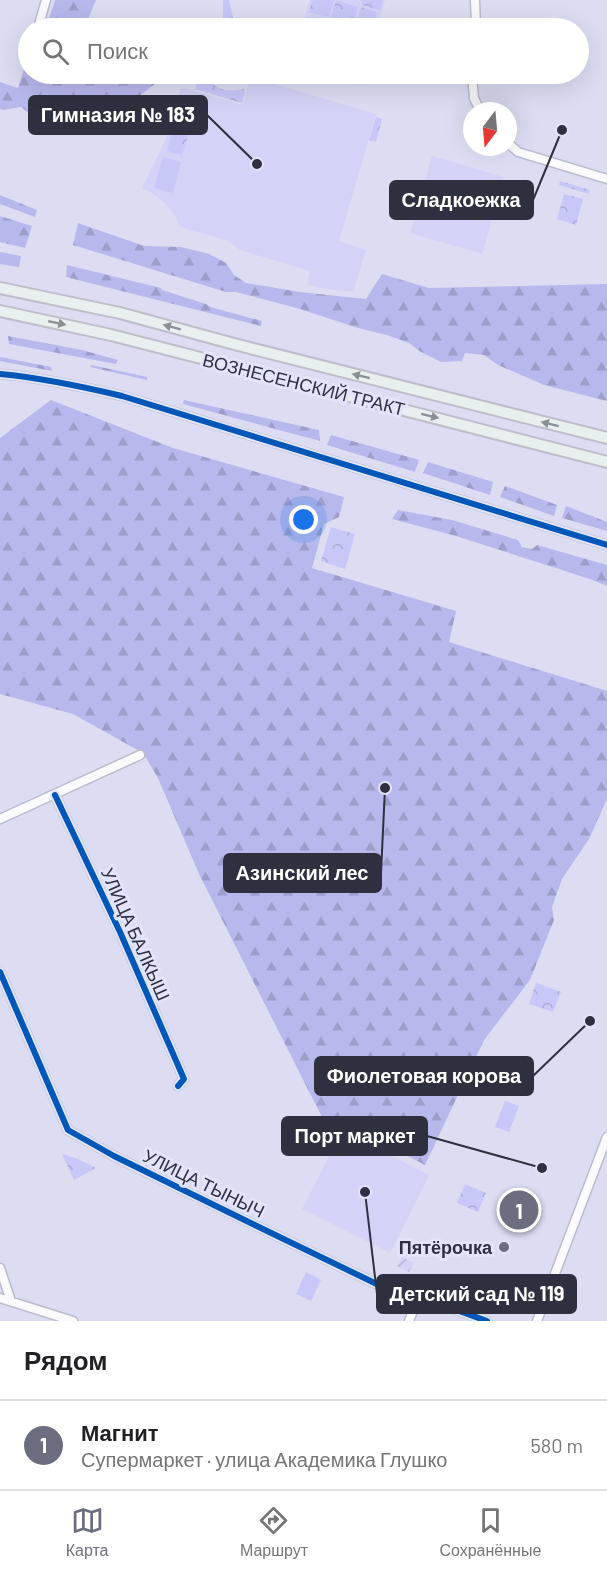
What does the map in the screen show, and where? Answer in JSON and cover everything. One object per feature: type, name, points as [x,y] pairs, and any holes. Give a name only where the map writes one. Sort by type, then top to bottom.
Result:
[{"type":"main road","name":"ВОЗНЕСЕНСКИЙ ТРАКТ","points":[[0,288],[120,313],[607,438]]},
{"type":"main road","name":"ВОЗНЕСЕНСКИЙ ТРАКТ","points":[[0,311],[111,335],[607,462]]},
{"type":"street","points":[[41,18],[46,0]]},
{"type":"street","points":[[475,0],[476,18]]},
{"type":"street","points":[[473,84],[476,102]]},
{"type":"street","points":[[517,151],[607,179]]},
{"type":"street","points":[[0,374],[72,384],[122,396],[607,544]]},
{"type":"street","points":[[0,819],[140,755]]},
{"type":"street","name":"УЛИЦА БАЛКЫШ","points":[[55,795],[120,932],[184,1079],[178,1086]]},
{"type":"street","name":"УЛИЦА ТЫНЫЧ","points":[[0,972],[68,1130],[114,1156],[417,1303],[440,1304],[487,1321]]},
{"type":"street","points":[[537,1321],[607,1137]]},
{"type":"street","points":[[0,1268],[11,1301]]},
{"type":"street","points":[[0,1298],[73,1321]]},
{"type":"street","points":[[410,1321],[417,1303]]},
{"type":"shaded area","points":[[310,0],[385,0],[380,18],[305,18]]},
{"type":"shaded area","points":[[249,84],[275,84],[376,114],[339,241],[366,250],[353,292],[319,288],[307,284],[310,271],[240,250],[228,241],[180,227],[166,204],[142,188],[165,141],[181,87],[242,105]]},
{"type":"shaded area","points":[[432,156],[504,177],[482,254],[410,233]]},
{"type":"shaded area","points":[[342,1131],[429,1175],[390,1253],[302,1209]]},
{"type":"shaded area","points":[[402,1257],[414,1263],[409,1272],[397,1266]]},
{"type":"green space","points":[[55,0],[96,0],[88,18],[49,18]]},
{"type":"green space","points":[[223,0],[229,0],[233,18],[223,18]]},
{"type":"green space","points":[[312,0],[334,0],[329,17],[309,12]]},
{"type":"green space","points":[[336,0],[358,7],[355,18],[331,17]]},
{"type":"green space","points":[[362,0],[383,0],[380,10],[361,5]]},
{"type":"green space","points":[[361,7],[377,12],[376,18],[358,18]]},
{"type":"green space","points":[[0,82],[18,88],[19,84],[155,84],[122,109],[69,126],[40,122],[21,107],[0,109]]},
{"type":"green space","points":[[196,84],[213,84],[222,89],[244,89],[245,92],[242,103],[195,89]]},
{"type":"green space","points":[[376,117],[382,119],[376,142],[369,140]]},
{"type":"green space","points":[[172,132],[188,136],[182,155],[167,151]]},
{"type":"green space","points":[[163,157],[181,162],[173,193],[154,188]]},
{"type":"green space","points":[[560,181],[590,190],[589,194],[559,185]]},
{"type":"green space","points":[[564,194],[583,199],[576,225],[557,219]]},
{"type":"green space","points":[[0,195],[37,210],[35,217],[0,204]]},
{"type":"green space","points":[[0,216],[32,226],[25,248],[0,242]]},
{"type":"green space","points":[[78,223],[144,246],[181,247],[209,254],[226,263],[234,275],[246,283],[300,292],[366,299],[382,274],[429,288],[607,284],[607,401],[544,385],[498,365],[484,355],[465,353],[462,361],[441,362],[409,343],[387,335],[300,309],[236,292],[226,292],[73,245]]},
{"type":"green space","points":[[0,252],[21,256],[19,267],[0,264]]},
{"type":"green space","points":[[67,265],[161,288],[210,307],[262,321],[261,326],[66,277]]},
{"type":"green space","points":[[8,336],[82,350],[118,360],[116,364],[9,344]]},
{"type":"green space","points":[[0,357],[51,367],[52,371],[0,361]]},
{"type":"green space","points":[[91,365],[147,377],[147,380],[90,367]]},
{"type":"green space","points":[[51,400],[173,448],[344,497],[339,517],[324,524],[312,568],[456,611],[449,642],[607,691],[607,799],[589,839],[562,879],[552,907],[554,920],[530,980],[484,1040],[425,1165],[342,1122],[326,1125],[199,874],[158,778],[143,753],[73,714],[0,694],[0,438]]},
{"type":"green space","points":[[184,400],[319,430],[320,441],[183,404]]},
{"type":"green space","points":[[331,435],[419,460],[415,472],[327,445]]},
{"type":"green space","points":[[428,462],[493,482],[490,495],[423,473]]},
{"type":"green space","points":[[505,486],[557,505],[554,516],[500,497]]},
{"type":"green space","points":[[566,506],[607,522],[607,531],[562,518]]},
{"type":"green space","points":[[398,510],[452,520],[518,540],[522,547],[532,549],[537,545],[607,565],[607,586],[456,536],[392,519]]},
{"type":"green space","points":[[331,527],[355,534],[345,569],[321,561]]},
{"type":"green space","points":[[536,983],[561,992],[553,1012],[529,1004]]},
{"type":"green space","points":[[505,1101],[519,1106],[509,1132],[495,1127]]},
{"type":"green space","points":[[62,1154],[78,1159],[96,1168],[74,1180]]},
{"type":"green space","points":[[465,1184],[486,1193],[478,1212],[457,1203]]},
{"type":"green space","points":[[306,1272],[321,1280],[311,1301],[296,1294]]},
{"type":"cycle path","points":[[0,374],[61,383],[122,396],[607,545]]},
{"type":"cycle path","points":[[55,795],[120,932],[184,1079],[178,1086]]},
{"type":"cycle path","points":[[0,972],[68,1130],[114,1156],[416,1303],[440,1304],[487,1321]]},
{"type":"place","name":"Сладкоежка","points":[[562,130]]},
{"type":"place","name":"Гимназия № 183","points":[[257,164]]},
{"type":"place","name":"Азинский лес","points":[[385,788]]},
{"type":"place","name":"Фиолетовая корова","points":[[590,1021]]},
{"type":"place","name":"Порт маркет","points":[[542,1168]]},
{"type":"place","name":"Детский сад № 119","points":[[365,1192]]},
{"type":"place","name":"Магнит","points":[[519,1210]]},
{"type":"place","name":"Пятёрочка","points":[[504,1247]]}]
